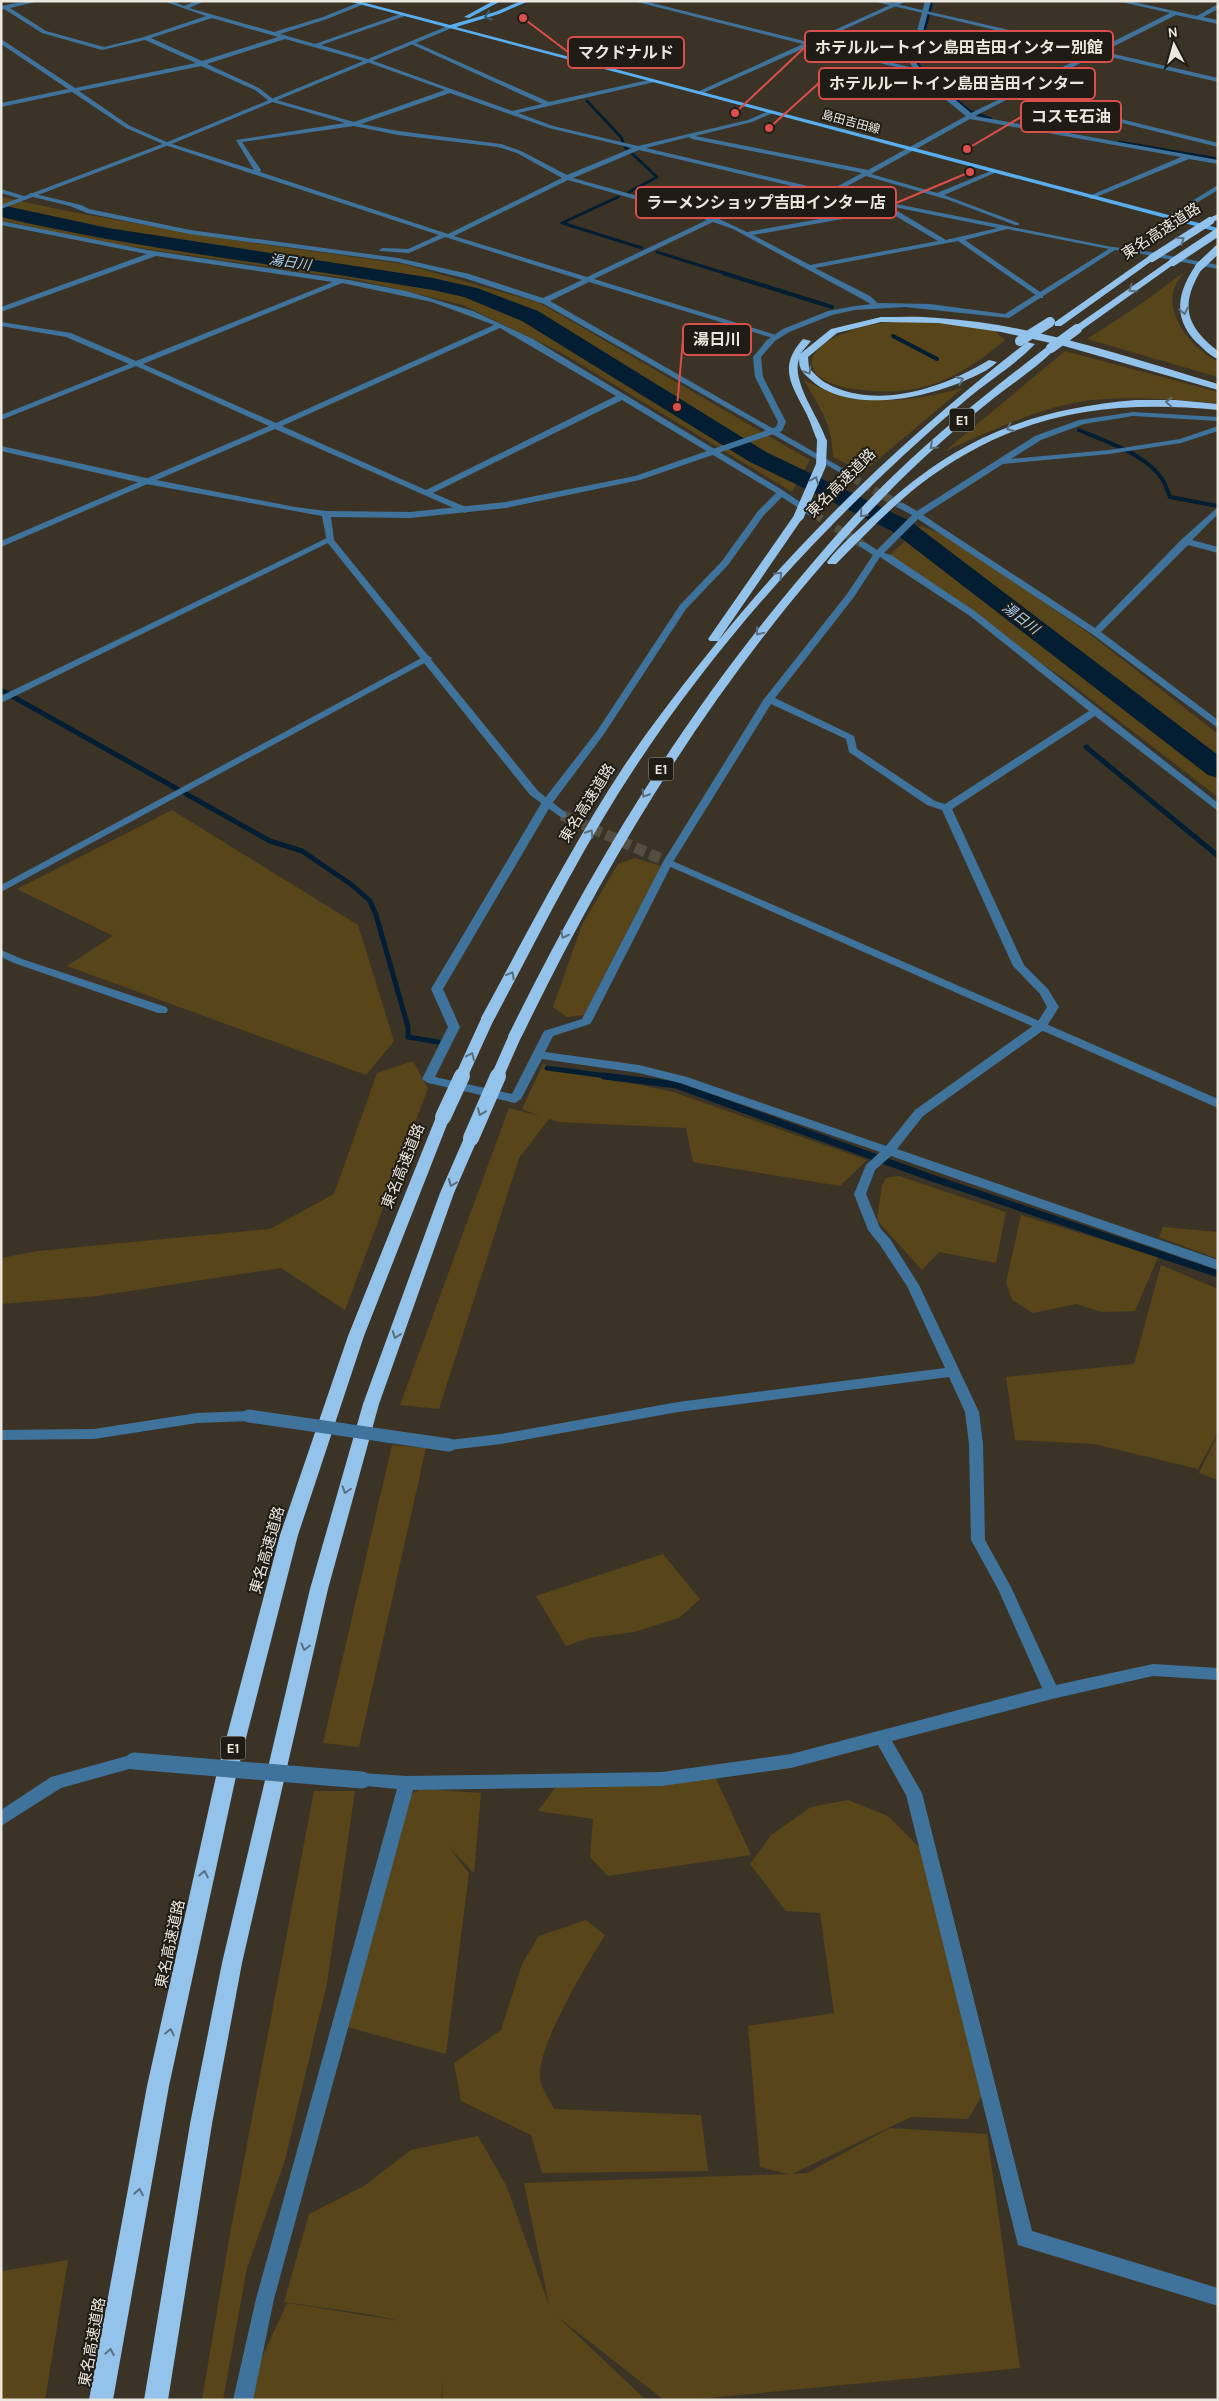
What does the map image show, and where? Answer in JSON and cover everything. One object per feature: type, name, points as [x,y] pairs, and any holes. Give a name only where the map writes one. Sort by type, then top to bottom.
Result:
[{"type":"highway","name":"東名高速道路","points":[[101,2400],[158,2086],[224,1781],[289,1535],[356,1336],[443,1117],[488,1018],[570,865],[652,735],[740,618],[861,488],[935,420],[1025,343],[1218,216]]},
{"type":"highway","name":"E1","points":[[156,2400],[201,2124],[232,1963],[319,1589],[371,1404],[447,1193],[515,1036],[575,914],[643,798],[700,711],[780,607],[857,536],[877,497],[980,404],[1077,329],[1218,231]]},
{"type":"highway","points":[[1218,249],[1199,267],[1185,287],[1182,305],[1196,336],[1218,356]]},
{"type":"highway","points":[[652,735],[732,610],[772,558],[799,516],[821,465],[822,442],[817,422],[793,378],[791,370],[793,356],[801,344],[814,334],[829,326],[864,318],[927,315],[999,323],[1218,382]]},
{"type":"highway","points":[[1025,343],[961,380],[924,393],[904,396],[865,396],[836,390],[810,377],[803,364],[803,356],[813,343],[846,327],[892,319],[935,319],[1000,328],[1051,340],[1218,387]]},
{"type":"highway","points":[[857,536],[944,464],[994,435],[1033,419],[1082,406],[1121,402],[1160,402],[1218,407]]},
{"type":"main road","name":"島田吉田線","points":[[351,1],[1218,231]]},
{"type":"main road","points":[[450,28],[482,8],[498,1]]},
{"type":"main road","points":[[450,28],[526,1]]},
{"type":"street","points":[[3,7],[35,1]]},
{"type":"street","points":[[166,1],[211,16],[287,36],[369,61],[551,127],[881,204],[1218,267]]},
{"type":"street","points":[[184,8],[202,1]]},
{"type":"street","points":[[636,1],[1218,144]]},
{"type":"street","points":[[876,1],[1218,80]]},
{"type":"street","points":[[699,93],[904,1]]},
{"type":"street","points":[[928,1],[912,61],[920,72],[970,116],[1218,162]]},
{"type":"street","points":[[1120,1],[1218,22]]},
{"type":"street","points":[[1141,6],[1151,1]]},
{"type":"street","points":[[276,33],[325,18],[360,4]]},
{"type":"street","points":[[1198,18],[1218,6]]},
{"type":"street","points":[[3,7],[44,32],[84,41],[104,49],[146,38],[211,16]]},
{"type":"street","points":[[830,193],[912,150],[970,116],[1175,13]]},
{"type":"street","points":[[317,45],[403,15]]},
{"type":"street","points":[[1,207],[167,144],[450,28]]},
{"type":"street","points":[[1,105],[200,64],[287,36]]},
{"type":"street","points":[[146,38],[200,64],[257,88],[271,100],[354,124],[398,133],[499,146],[519,152],[567,178],[712,220],[746,234],[810,267],[867,298],[877,306]]},
{"type":"street","points":[[1,41],[128,127],[167,144],[446,235],[774,337]]},
{"type":"street","points":[[412,43],[547,104]]},
{"type":"street","points":[[510,113],[653,81]]},
{"type":"street","points":[[255,173],[258,170],[238,141],[354,124],[449,90]]},
{"type":"street","points":[[1,191],[223,232],[318,244],[409,251],[567,178],[625,154],[635,147],[750,121],[771,112]]},
{"type":"street","points":[[687,136],[867,173],[989,212],[1016,223],[1029,231]]},
{"type":"street","points":[[1091,197],[1189,157]]},
{"type":"street","points":[[938,195],[978,180],[995,171]]},
{"type":"street","points":[[1,185],[10,194]]},
{"type":"street","points":[[1169,217],[1218,188]]},
{"type":"street","points":[[543,301],[733,210],[822,191]]},
{"type":"street","points":[[881,204],[945,242]]},
{"type":"street","points":[[73,205],[86,211],[190,232],[398,260],[466,276],[543,301],[853,478]]},
{"type":"street","points":[[746,234],[888,209]]},
{"type":"street","points":[[1134,251],[1181,220]]},
{"type":"street","points":[[1,223],[154,254],[343,280],[427,298],[462,309],[500,325],[623,396],[716,451],[815,514]]},
{"type":"street","points":[[810,267],[961,240],[1009,227]]},
{"type":"street","points":[[961,240],[1040,296]]},
{"type":"street","points":[[1,448],[146,481],[326,514],[410,515],[465,510],[546,498],[637,478],[779,429],[782,422],[759,377],[757,357],[774,337],[816,317],[844,310],[877,306],[928,305],[1006,316],[1114,248]]},
{"type":"street","points":[[398,260],[402,251]]},
{"type":"street","points":[[1,310],[154,254]]},
{"type":"street","points":[[1,418],[343,280]]},
{"type":"street","points":[[1,324],[68,335],[465,510]]},
{"type":"street","points":[[1,544],[276,426],[500,325]]},
{"type":"street","points":[[426,493],[623,396]]},
{"type":"street","points":[[781,493],[762,513],[725,563],[683,607],[600,732],[546,804],[437,989],[454,1027],[428,1079],[515,1099],[548,1034],[586,1021],[668,862],[769,699],[851,595],[886,544],[915,517],[1038,438],[1082,422],[1133,414],[1218,419]]},
{"type":"street","points":[[1002,462],[1112,452],[1181,441],[1218,428]]},
{"type":"street","points":[[895,506],[1095,632],[1218,725]]},
{"type":"street","points":[[1095,632],[1104,626],[1217,510]]},
{"type":"street","points":[[326,514],[330,540],[428,658],[534,793],[562,816]]},
{"type":"street","points":[[857,536],[878,554],[888,557],[973,614],[1218,808]]},
{"type":"street","points":[[2,700],[330,540]]},
{"type":"street","points":[[1185,541],[1218,550]]},
{"type":"street","points":[[1,889],[190,785],[428,658]]},
{"type":"street","points":[[769,699],[851,738],[852,750],[931,803],[946,808],[1019,966],[1044,992],[1053,1007],[1041,1026],[919,1113],[887,1152],[872,1166],[860,1194],[874,1230],[885,1242],[913,1285],[972,1412],[976,1444],[978,1540],[1004,1587],[1052,1692]]},
{"type":"street","points":[[946,808],[1096,711]]},
{"type":"street","points":[[668,862],[1218,1104]]},
{"type":"street","points":[[1,953],[18,961],[162,1010]]},
{"type":"street","points":[[538,1055],[639,1070],[683,1080],[1218,1265]]},
{"type":"street","points":[[1,1435],[94,1434],[197,1418],[249,1416],[449,1445],[501,1439],[678,1407],[952,1372]]},
{"type":"street","points":[[1,1819],[57,1782],[134,1761],[407,1784],[662,1779],[792,1761],[1052,1692],[1153,1670],[1218,1674]]},
{"type":"street","points":[[883,1738],[914,1793],[1025,2238],[1218,2297]]},
{"type":"street","points":[[243,2400],[265,2299],[407,1784]]},
{"type":"shaded area","points":[[1,197],[77,213],[226,239],[404,264],[540,303],[810,460],[792,492],[562,353],[463,305],[359,280],[85,240],[1,220]]},
{"type":"shaded area","points":[[1183,273],[1175,286],[1172,297],[1173,309],[1177,320],[1191,340],[1199,349],[1218,362],[1218,377],[1087,339],[1141,304]]},
{"type":"shaded area","points":[[912,321],[945,322],[995,331],[1005,340],[969,367],[951,377],[914,389],[872,391],[848,388],[823,379],[813,368],[812,359],[817,350],[837,336],[873,324]]},
{"type":"shaded area","points":[[1065,351],[1218,392],[1218,403],[1123,398],[1073,403],[1017,420],[945,451]]},
{"type":"shaded area","points":[[804,380],[843,395],[882,400],[922,397],[963,388],[863,472],[833,457],[828,425]]},
{"type":"shaded area","points":[[921,526],[952,538],[1091,635],[1218,734],[1218,797],[1070,683],[888,557]]},
{"type":"shaded area","points":[[172,810],[358,925],[394,1041],[366,1075],[67,966],[113,936],[17,889]]},
{"type":"shaded area","points":[[635,858],[661,866],[584,1015],[567,1017],[553,1007],[582,925],[618,864]]},
{"type":"shaded area","points":[[413,1061],[428,1088],[345,1310],[281,1268],[97,1296],[1,1304],[1,1258],[38,1251],[270,1229],[334,1194],[377,1073]]},
{"type":"shaded area","points":[[543,1064],[673,1092],[867,1160],[840,1186],[693,1162],[686,1128],[559,1122],[549,1119],[519,1158],[439,1409],[400,1405],[509,1108],[540,1116],[522,1109]]},
{"type":"shaded area","points":[[899,1176],[1006,1212],[996,1263],[939,1252],[922,1270],[877,1220],[882,1185],[886,1178]]},
{"type":"shaded area","points":[[1021,1215],[1158,1257],[1135,1311],[1102,1312],[1076,1304],[1033,1313],[1012,1300],[1006,1282]]},
{"type":"shaded area","points":[[1163,1227],[1218,1232],[1218,1259],[1159,1237]]},
{"type":"shaded area","points":[[1161,1265],[1218,1289],[1218,1432],[1198,1469],[1094,1444],[1015,1440],[1006,1377],[1134,1364]]},
{"type":"shaded area","points":[[1218,1434],[1218,1480],[1199,1473]]},
{"type":"shaded area","points":[[392,1445],[426,1448],[359,1747],[323,1743]]},
{"type":"shaded area","points":[[663,1554],[700,1599],[679,1618],[634,1632],[589,1638],[566,1646],[536,1596]]},
{"type":"shaded area","points":[[713,1772],[751,1855],[608,1876],[590,1857],[593,1819],[538,1811],[558,1784]]},
{"type":"shaded area","points":[[422,1789],[481,1793],[474,1873],[448,1846],[469,1873],[446,2054],[347,2027],[408,1795]]},
{"type":"shaded area","points":[[314,1791],[355,1791],[327,1983],[285,2160],[247,2268],[223,2400],[202,2400],[230,2234]]},
{"type":"shaded area","points":[[848,1800],[888,1816],[921,1849],[983,2094],[968,2119],[911,2117],[792,2174],[807,2173],[890,2128],[987,2134],[1020,2368],[688,2400],[664,2400],[558,2317],[646,2400],[442,2400],[443,2382],[441,2400],[252,2400],[260,2362],[287,2303],[401,2321],[284,2302],[309,2214],[364,2186],[411,2150],[478,2136],[506,2185],[549,2305],[524,2183],[788,2174],[760,2167],[748,2026],[834,2013],[820,1913],[786,1911],[750,1864],[771,1835],[811,1807]]},
{"type":"shaded area","points":[[586,1920],[605,1935],[565,2005],[546,2047],[541,2064],[540,2078],[544,2090],[554,2109],[701,2115],[708,2171],[542,2173],[531,2135],[461,2101],[454,2063],[501,2030],[522,1964],[539,1936]]},
{"type":"shaded area","points":[[68,2260],[45,2400],[1,2400],[2,2271]]},
{"type":"waterway","points":[[932,1],[917,60],[920,68],[969,111],[991,119]]},
{"type":"waterway","points":[[587,101],[621,137],[625,147],[657,177],[629,192]]},
{"type":"waterway","points":[[1119,142],[1218,159]]},
{"type":"waterway","points":[[618,197],[562,223],[642,248]]},
{"type":"waterway","name":"湯日川","points":[[1,211],[54,224],[108,234],[433,284],[470,292],[530,316],[758,457],[901,526],[1218,769]]},
{"type":"waterway","points":[[657,252],[727,274]]},
{"type":"waterway","points":[[723,273],[832,307]]},
{"type":"waterway","points":[[893,336],[937,359]]},
{"type":"waterway","points":[[1079,430],[1124,449],[1146,462],[1163,481],[1170,497],[1218,506]]},
{"type":"waterway","points":[[1,690],[270,841],[302,851],[352,885],[370,901],[376,915],[408,1027],[408,1037],[438,1042]]},
{"type":"waterway","points":[[1086,747],[1218,856]]},
{"type":"waterway","points":[[547,1068],[614,1077]]},
{"type":"waterway","points":[[604,1076],[676,1085],[932,1178],[1218,1274]]},
{"type":"tunnel","points":[[853,478],[900,505]]},
{"type":"tunnel","points":[[815,515],[862,544]]},
{"type":"tunnel","points":[[562,815],[668,862]]},
{"type":"place","name":"マクドナルド","points":[[523,18]]},
{"type":"place","name":"ホテルルートイン島田吉田インター別館","points":[[735,113]]},
{"type":"place","name":"ホテルルートイン島田吉田インター","points":[[769,128]]},
{"type":"place","name":"コスモ石油","points":[[967,149]]},
{"type":"place","name":"ラーメンショップ吉田インター店","points":[[970,172]]},
{"type":"place","name":"湯日川","points":[[677,407]]}]
